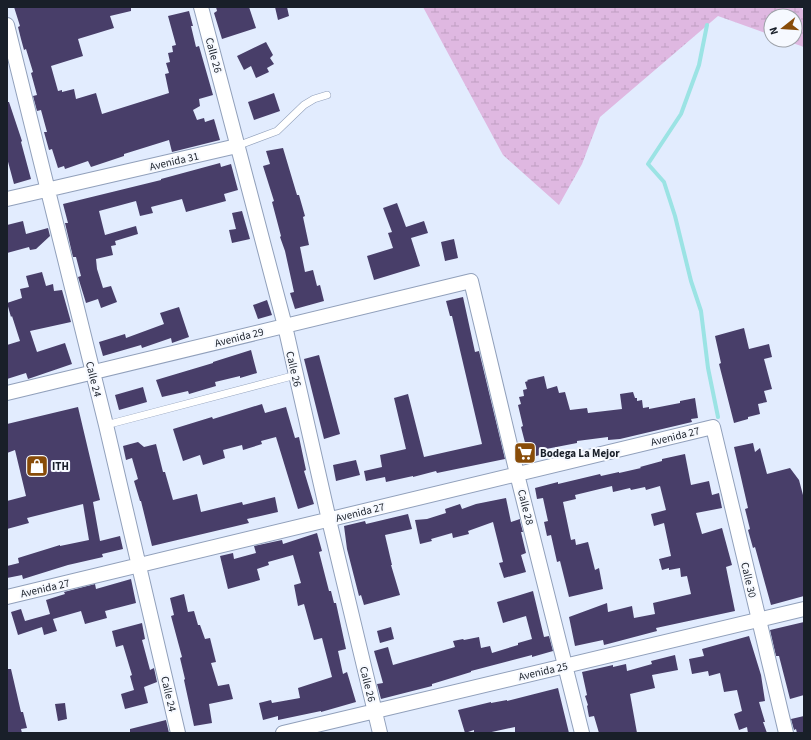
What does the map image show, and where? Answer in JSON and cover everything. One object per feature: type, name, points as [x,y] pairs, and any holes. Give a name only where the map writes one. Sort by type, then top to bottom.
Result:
[{"type":"street","name":"Calle 26","points":[[201,7],[285,326],[329,520],[380,733]]},
{"type":"street","name":"Calle 24","points":[[7,25],[106,425],[178,733]]},
{"type":"street","name":"Avenida 31","points":[[7,199],[238,146]]},
{"type":"street","name":"Avenida 29","points":[[7,393],[471,281]]},
{"type":"street","name":"Calle 28","points":[[471,281],[517,474],[582,733]]},
{"type":"street","name":"Avenida 27","points":[[7,597],[713,427]]},
{"type":"street","name":"Calle 30","points":[[713,427],[786,733]]},
{"type":"street","name":"Avenida 25","points":[[283,733],[804,609]]},
{"type":"lane","name":"Avenida 31","points":[[238,146],[277,131],[304,105],[314,99],[327,95]]},
{"type":"lane","points":[[106,425],[296,375]]},
{"type":"green space","points":[[423,7],[802,8],[763,8],[763,32],[718,16],[600,117],[582,164],[559,205],[503,155]]},
{"type":"green space","points":[[803,10],[804,12],[803,47]]},
{"type":"building","points":[[14,7],[131,7],[131,11],[110,16],[114,28],[78,39],[83,56],[51,66],[58,91],[62,90],[62,92],[74,89],[76,99],[96,93],[102,114],[169,93],[165,74],[169,73],[166,63],[170,62],[168,53],[173,52],[172,46],[176,45],[168,16],[189,11],[196,47],[199,46],[213,95],[199,99],[200,106],[193,110],[197,120],[204,118],[205,122],[214,119],[220,140],[172,152],[169,140],[124,154],[124,156],[91,167],[88,161],[65,169],[64,166],[58,168],[52,149],[49,150],[44,132],[47,132],[41,110],[37,111],[33,96],[37,95],[31,73],[33,72],[26,49],[24,50],[18,27],[20,26]]},
{"type":"building","points":[[216,7],[249,7],[256,28],[222,39],[214,13],[217,11]]},
{"type":"building","points":[[275,7],[287,7],[289,16],[278,20]]},
{"type":"building","points":[[266,42],[273,55],[270,58],[274,64],[267,68],[269,72],[256,78],[251,66],[244,70],[237,56]]},
{"type":"building","points":[[274,93],[280,111],[254,120],[248,102]]},
{"type":"building","points":[[7,102],[9,102],[22,141],[21,142],[31,179],[14,184],[7,158]]},
{"type":"building","points":[[283,148],[305,216],[303,217],[309,245],[300,247],[305,272],[313,270],[317,286],[320,285],[324,301],[295,309],[290,293],[294,292],[272,202],[274,201],[263,166],[270,164],[266,151]]},
{"type":"building","points":[[220,163],[221,167],[231,164],[238,190],[224,194],[226,201],[186,212],[182,199],[151,207],[153,213],[140,216],[136,201],[99,211],[105,235],[136,226],[138,234],[115,241],[116,245],[111,246],[113,255],[96,259],[97,269],[103,288],[111,286],[117,302],[101,308],[98,299],[86,303],[78,277],[81,276],[76,257],[73,257],[65,223],[68,223],[63,204],[161,180]]},
{"type":"building","points":[[397,203],[406,227],[424,221],[428,233],[411,238],[420,266],[374,280],[367,256],[393,248],[388,233],[392,232],[383,208]]},
{"type":"building","points":[[242,211],[250,239],[232,243],[229,230],[236,229],[232,213]]},
{"type":"building","points":[[23,221],[26,234],[48,228],[50,236],[36,249],[30,250],[29,247],[7,253],[7,225]]},
{"type":"building","points":[[454,239],[458,258],[445,261],[441,242]]},
{"type":"building","points":[[42,272],[46,286],[53,284],[54,291],[62,290],[71,322],[30,331],[37,352],[65,343],[72,364],[28,379],[26,373],[7,379],[7,345],[20,341],[7,303],[22,298],[20,289],[29,287],[26,276]]},
{"type":"building","points":[[463,297],[475,352],[479,351],[505,459],[437,473],[436,471],[386,482],[385,477],[366,481],[364,471],[382,467],[380,455],[406,449],[394,398],[408,394],[424,457],[482,444],[452,316],[450,316],[446,301]]},
{"type":"building","points":[[267,300],[272,315],[258,319],[253,305]]},
{"type":"building","points":[[179,307],[189,337],[172,343],[171,338],[142,348],[141,345],[103,356],[99,342],[125,334],[126,338],[164,324],[160,313]]},
{"type":"building","points":[[744,328],[749,349],[769,344],[772,357],[764,359],[772,389],[764,391],[767,402],[758,404],[760,414],[734,423],[719,364],[721,363],[715,336]]},
{"type":"building","points":[[251,350],[257,373],[240,378],[240,376],[215,382],[216,386],[189,394],[188,391],[162,397],[156,380]]},
{"type":"building","points":[[319,355],[340,434],[324,439],[304,359]]},
{"type":"building","points":[[544,376],[547,389],[557,386],[559,393],[565,392],[570,410],[587,408],[588,413],[622,409],[620,394],[633,392],[635,398],[637,398],[637,401],[642,400],[643,408],[649,407],[649,409],[680,403],[680,401],[695,398],[698,418],[691,419],[692,422],[620,439],[608,440],[608,437],[577,441],[577,443],[546,449],[547,453],[529,458],[521,427],[523,426],[518,405],[521,404],[519,397],[524,396],[523,390],[527,389],[525,382],[528,381],[527,380]]},
{"type":"building","points":[[143,387],[147,402],[119,410],[115,395]]},
{"type":"building","points":[[262,404],[265,413],[286,407],[295,438],[299,437],[306,470],[304,471],[314,504],[298,509],[276,437],[261,441],[262,444],[243,450],[242,445],[223,450],[225,458],[203,465],[200,455],[183,461],[173,429]]},
{"type":"building","points":[[78,407],[100,500],[93,502],[100,541],[120,536],[123,549],[102,554],[103,557],[68,565],[23,579],[22,575],[7,578],[7,566],[19,563],[18,558],[60,545],[89,540],[83,504],[27,518],[29,523],[7,529],[7,501],[26,496],[15,450],[7,453],[7,424]]},
{"type":"building","points":[[138,442],[144,447],[156,444],[163,472],[165,472],[173,500],[197,494],[201,512],[242,502],[243,505],[275,497],[278,512],[247,519],[249,523],[152,546],[141,501],[134,481],[138,479],[132,458],[126,460],[123,446]]},
{"type":"building","points":[[753,443],[755,452],[760,448],[767,474],[790,468],[799,480],[803,495],[804,494],[804,596],[771,605],[755,547],[753,548],[748,530],[750,529],[745,509],[748,508],[734,447]]},
{"type":"building","points":[[685,454],[691,485],[709,481],[712,495],[719,493],[722,508],[696,513],[702,534],[722,528],[732,565],[726,567],[735,611],[656,628],[657,631],[604,645],[603,640],[575,646],[569,617],[607,603],[608,612],[632,606],[634,618],[655,614],[653,603],[691,594],[687,576],[681,577],[680,568],[669,570],[669,568],[662,570],[659,559],[671,556],[664,523],[654,526],[651,514],[666,510],[660,486],[646,490],[645,487],[631,490],[630,488],[613,492],[612,486],[575,495],[576,499],[563,502],[571,540],[575,539],[576,545],[588,542],[595,570],[599,568],[603,589],[569,597],[560,561],[557,562],[551,535],[547,536],[544,522],[548,521],[543,498],[537,499],[535,488],[600,474],[601,476],[619,473],[641,468],[640,467],[662,461],[662,459]]},
{"type":"building","points":[[356,460],[360,475],[336,481],[333,465]]},
{"type":"building","points":[[506,498],[511,522],[520,519],[523,532],[521,532],[526,553],[521,555],[526,572],[504,578],[499,563],[503,562],[493,522],[468,531],[469,534],[453,538],[452,533],[420,544],[415,520],[427,519],[446,513],[445,509],[460,504],[462,509],[476,504]]},
{"type":"building","points":[[408,514],[412,529],[385,535],[391,565],[400,595],[364,605],[361,595],[359,596],[347,549],[344,526],[365,521],[366,524]]},
{"type":"building","points":[[317,533],[322,551],[319,552],[329,591],[331,591],[334,603],[336,603],[346,649],[338,651],[343,674],[347,672],[356,702],[321,712],[278,720],[278,716],[263,720],[259,703],[271,700],[272,703],[300,698],[298,688],[332,677],[322,638],[314,640],[304,604],[298,606],[294,585],[301,583],[293,555],[268,562],[269,565],[257,569],[260,580],[228,589],[220,556],[233,553],[234,559],[256,553],[254,546],[282,540],[283,544]]},
{"type":"building","points":[[131,579],[136,603],[105,611],[107,618],[85,624],[81,611],[53,619],[57,631],[44,635],[42,627],[18,635],[11,612],[21,609],[25,621],[50,614],[46,600],[65,594],[64,592],[95,584],[96,589]]},
{"type":"building","points":[[533,591],[544,637],[549,636],[553,651],[471,671],[432,684],[432,686],[381,699],[377,684],[383,683],[374,651],[388,647],[393,665],[455,647],[453,641],[463,639],[479,637],[481,648],[490,646],[492,653],[518,645],[518,643],[532,639],[526,616],[503,623],[497,602]]},
{"type":"building","points":[[184,594],[188,612],[194,611],[198,625],[200,625],[205,639],[210,638],[216,662],[211,663],[218,686],[229,684],[233,699],[209,704],[212,723],[194,726],[180,658],[182,657],[171,616],[174,615],[170,598]]},
{"type":"building","points":[[804,622],[804,695],[790,699],[779,656],[776,656],[770,630]]},
{"type":"building","points":[[142,623],[145,639],[142,640],[150,670],[154,668],[157,682],[144,687],[148,703],[125,709],[121,694],[134,690],[130,676],[132,675],[123,645],[116,647],[112,631]]},
{"type":"building","points":[[391,627],[394,639],[380,643],[377,631]]},
{"type":"building","points":[[749,636],[761,675],[765,701],[759,702],[767,733],[748,733],[747,727],[739,730],[734,714],[742,711],[737,690],[724,692],[720,673],[709,676],[708,671],[692,674],[689,659],[704,656],[702,649]]},
{"type":"building","points":[[675,655],[678,670],[652,675],[655,688],[630,694],[637,733],[599,733],[594,716],[589,717],[588,705],[585,696],[587,695],[582,672],[613,665],[613,667],[626,664],[627,671],[652,664],[651,661]]},
{"type":"building","points":[[7,669],[11,669],[21,712],[23,712],[27,728],[21,729],[22,733],[7,733]]},
{"type":"building","points":[[558,688],[569,733],[515,733],[515,727],[487,733],[474,733],[474,730],[465,733],[458,710],[491,702],[507,701]]},
{"type":"building","points":[[65,703],[67,719],[58,721],[55,704]]},
{"type":"building","points":[[804,716],[804,733],[797,733],[796,729],[794,730],[791,719]]},
{"type":"building","points":[[166,720],[169,733],[130,733],[130,729]]},
{"type":"waterway","points":[[707,25],[699,65],[681,114],[648,164],[664,182],[675,216],[691,281],[701,311],[708,368],[718,417]]},
{"type":"place","name":"Bodega La Mejor","points":[[525,453]]},
{"type":"place","name":"ITH","points":[[37,466]]}]
